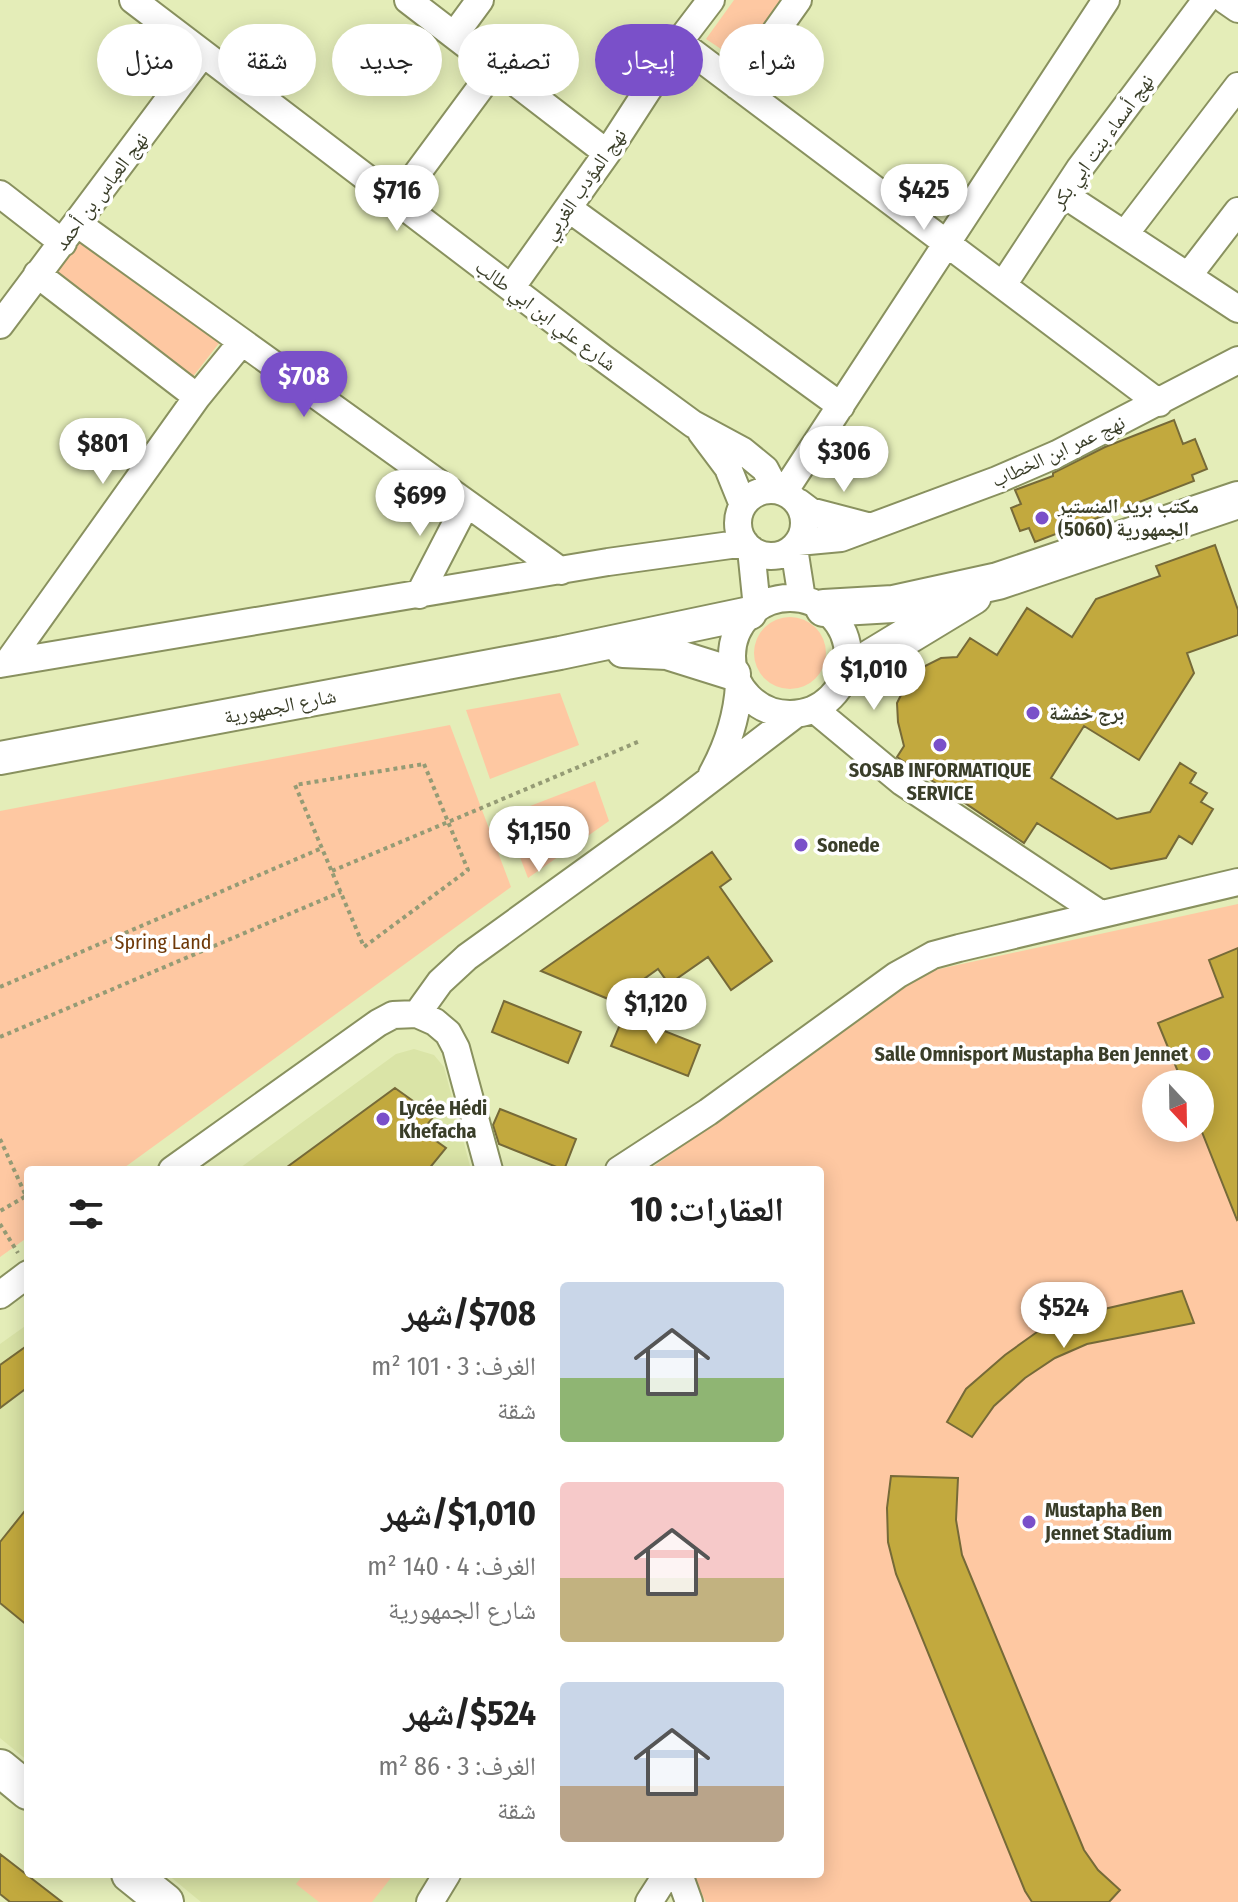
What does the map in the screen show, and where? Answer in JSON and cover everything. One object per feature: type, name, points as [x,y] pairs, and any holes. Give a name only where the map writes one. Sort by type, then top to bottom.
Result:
[{"type":"main road","points":[[813,603],[893,604],[998,581],[1238,500]]},
{"type":"main road","points":[[841,682],[998,581]]},
{"type":"main road","points":[[0,1768],[24,1788]]},
{"type":"main road","points":[[135,1878],[165,1902]]},
{"type":"street","points":[[408,0],[458,37]]},
{"type":"street","points":[[455,34],[480,0]]},
{"type":"street","name":"نهج المؤدب الغربي","points":[[693,24],[711,0]]},
{"type":"street","points":[[781,24],[798,0]]},
{"type":"street","points":[[786,495],[1106,0]]},
{"type":"street","name":"نهج أسماء بنت ابي بكر","points":[[1003,285],[1063,194],[1206,0]]},
{"type":"street","points":[[1225,0],[1238,9]]},
{"type":"street","name":"شارع علي ابن ابي طالب","points":[[135,1],[164,24]]},
{"type":"street","name":"شارع علي ابن ابي طالب","points":[[202,55],[693,424],[743,451],[765,469],[786,495]]},
{"type":"street","points":[[703,60],[719,72]]},
{"type":"street","points":[[1125,234],[1238,86]]},
{"type":"street","name":"نهج العباس بن أحمد","points":[[0,325],[172,96]]},
{"type":"street","points":[[396,202],[474,96]]},
{"type":"street","points":[[532,96],[607,153]]},
{"type":"street","name":"نهج المؤدب الغربي","points":[[511,288],[644,96]]},
{"type":"street","points":[[751,96],[1159,403]]},
{"type":"street","points":[[0,194],[70,233],[241,343],[561,571]]},
{"type":"street","points":[[1063,194],[1238,309]]},
{"type":"street","points":[[568,208],[841,406]]},
{"type":"street","points":[[1188,276],[1238,211]]},
{"type":"street","points":[[37,274],[197,397]]},
{"type":"street","points":[[4,663],[197,397],[241,343]]},
{"type":"street","name":"نهج عمر ابن الخطاب","points":[[796,545],[841,538],[1021,470],[1159,403],[1237,360]]},
{"type":"street","name":"شارع علي ابن ابي طالب","points":[[693,424],[719,454],[744,530],[753,611]]},
{"type":"street","points":[[744,530],[759,492],[786,495],[810,511],[871,527]]},
{"type":"street","points":[[786,495],[802,510],[805,523],[796,545],[813,603]]},
{"type":"street","points":[[419,595],[466,504]]},
{"type":"street","points":[[4,663],[668,553],[744,530]]},
{"type":"street","points":[[744,530],[767,556],[796,545]]},
{"type":"street","points":[[417,1014],[440,982],[467,957],[805,712],[841,682],[849,654],[846,637],[837,621],[813,603],[786,597],[771,601],[753,611],[740,626],[733,641],[732,658],[737,679],[738,708],[731,734],[709,781]]},
{"type":"street","name":"شارع الجمهورية","points":[[0,758],[560,653],[753,611]]},
{"type":"street","name":"شارع الجمهورية","points":[[560,653],[667,653],[737,679]]},
{"type":"street","points":[[737,679],[746,695],[761,706],[778,713],[805,712],[902,782],[1099,913]]},
{"type":"street","points":[[841,682],[867,755]]},
{"type":"street","points":[[625,1166],[708,1112],[916,963],[959,948],[1238,882]]},
{"type":"street","points":[[178,1166],[378,1023],[393,1015],[417,1014],[442,1026],[453,1040],[488,1166]]},
{"type":"street","points":[[0,1295],[24,1266]]},
{"type":"street","points":[[430,1902],[445,1878]]},
{"type":"street","points":[[649,1902],[664,1878]]},
{"type":"street","points":[[680,1878],[689,1902]]},
{"type":"path","points":[[332,871],[640,741]]},
{"type":"path","points":[[424,764],[449,822],[468,870],[364,947],[295,785],[424,764]]},
{"type":"path","points":[[0,987],[322,848]]},
{"type":"path","points":[[0,1037],[341,892]]},
{"type":"path","points":[[0,1139],[24,1192]]},
{"type":"path","points":[[0,1211],[24,1197]]},
{"type":"path","points":[[0,1224],[24,1266]]},
{"type":"shaded area","name":"Lycée Hédi Khefacha","points":[[414,1049],[434,1055],[444,1067],[470,1166],[242,1166],[396,1054]]},
{"type":"shaded area","points":[[24,1327],[24,1758],[0,1738],[0,1344]]},
{"type":"shaded area","points":[[172,1878],[429,1878],[415,1902],[201,1902]]},
{"type":"green space","points":[[734,0],[785,0],[767,24],[719,24],[719,48],[706,39]]},
{"type":"green space","points":[[75,217],[227,333],[188,383],[36,267]]},
{"type":"green space","points":[[797,617],[816,627],[824,639],[824,667],[816,679],[804,687],[783,689],[764,679],[756,667],[754,646],[764,627],[776,619]]},
{"type":"green space","points":[[560,693],[579,745],[490,779],[466,710]]},
{"type":"green space","name":"Spring Land","points":[[450,725],[511,887],[127,1166],[24,1166],[24,1240],[0,1257],[0,811]]},
{"type":"green space","points":[[595,781],[609,821],[528,878],[504,816]]},
{"type":"green space","name":"Mustapha Ben Jennet Stadium","points":[[1238,904],[1238,1902],[706,1902],[693,1878],[824,1878],[824,1166],[654,1166],[916,974]]},
{"type":"green space","points":[[301,1878],[391,1878],[372,1902],[319,1902],[296,1884]]},
{"type":"building","points":[[1174,420],[1183,444],[1195,439],[1207,469],[1192,475],[1194,481],[1035,542],[1029,528],[1020,531],[1011,508],[1021,504],[1015,490],[1053,476],[1053,473],[1105,447]]},
{"type":"building","name":"برج خفشة","points":[[1215,545],[1238,610],[1238,635],[1187,653],[1194,673],[1139,760],[1084,726],[1051,778],[1117,819],[1150,812],[1180,763],[1196,773],[1190,783],[1207,793],[1201,802],[1213,809],[1192,844],[1179,836],[1166,858],[1111,869],[1037,823],[1024,843],[897,757],[904,746],[897,703],[906,685],[921,668],[941,658],[957,657],[970,638],[997,655],[1027,608],[1072,637],[1096,599],[1160,576],[1156,566]]},
{"type":"building","points":[[712,852],[731,879],[720,887],[772,961],[731,990],[708,957],[669,984],[658,969],[613,1001],[541,971]]},
{"type":"building","name":"Salle Omnisport Mustapha Ben Jennet","points":[[1238,948],[1237,1220],[1206,1142],[1214,1142],[1214,1070],[1177,1070],[1158,1023],[1223,997],[1209,960]]},
{"type":"building","points":[[504,1001],[581,1032],[568,1063],[492,1032]]},
{"type":"building","points":[[624,1015],[700,1045],[688,1076],[611,1046]]},
{"type":"building","points":[[395,1088],[434,1116],[422,1131],[446,1148],[431,1166],[288,1166]]},
{"type":"building","points":[[500,1109],[576,1139],[566,1166],[554,1166],[499,1144],[493,1125]]},
{"type":"building","points":[[1182,1291],[1194,1323],[1087,1344],[1055,1358],[1025,1378],[994,1406],[972,1437],[947,1422],[966,1389],[1037,1332],[1074,1316]]},
{"type":"building","points":[[24,1348],[24,1390],[0,1408],[0,1365]]},
{"type":"building","points":[[891,1476],[958,1478],[956,1520],[962,1555],[1084,1850],[1098,1870],[1120,1890],[1109,1902],[1032,1902],[1025,1891],[896,1574],[888,1542],[887,1508]]},
{"type":"building","points":[[24,1512],[24,1623],[0,1603],[0,1542]]},
{"type":"building","points":[[0,1854],[24,1873],[24,1878],[31,1878],[62,1902],[10,1902],[0,1894]]},
{"type":"place","name":"مكتب بريد المنستير الجمهورية (5060)","points":[[1042,518]]},
{"type":"place","name":"برج خفشة","points":[[1033,713]]},
{"type":"place","name":"SOSAB INFORMATIQUE SERVICE","points":[[940,745]]},
{"type":"place","name":"Sonede","points":[[801,845]]},
{"type":"place","name":"Salle Omnisport Mustapha Ben Jennet","points":[[1204,1054]]},
{"type":"place","name":"Lycée Hédi Khefacha","points":[[383,1119]]},
{"type":"place","name":"Mustapha Ben Jennet Stadium","points":[[1029,1522]]}]
